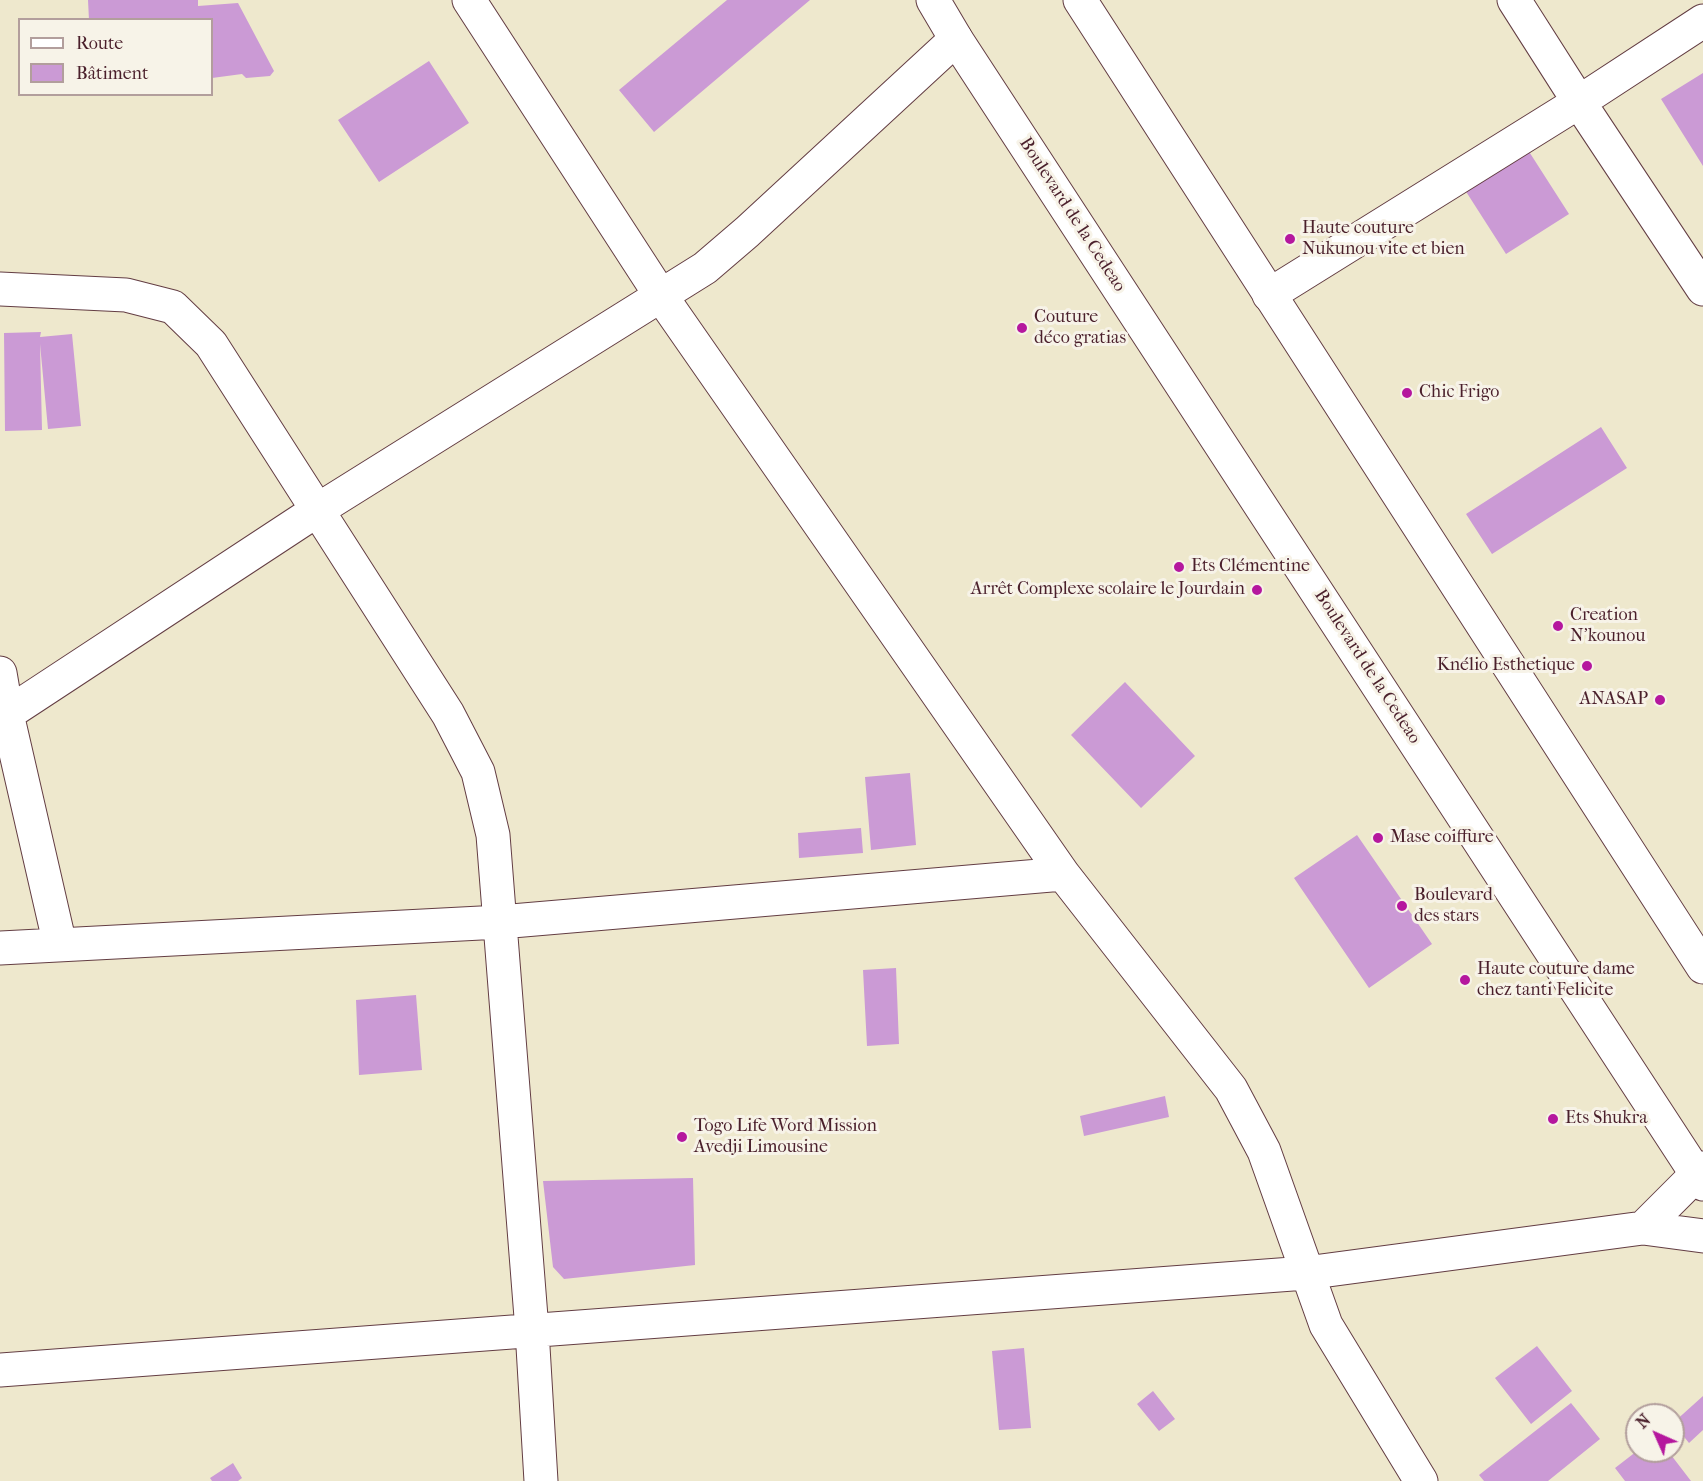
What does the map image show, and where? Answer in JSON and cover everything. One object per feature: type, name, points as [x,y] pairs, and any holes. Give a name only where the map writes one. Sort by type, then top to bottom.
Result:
[{"type":"street","points":[[469,0],[661,296],[1063,874],[1231,1089],[1264,1151],[1326,1325],[1421,1481]]},
{"type":"street","name":"Boulevard de la Cedeao","points":[[933,0],[956,39],[1701,1175]]},
{"type":"street","points":[[1080,0],[1703,967]]},
{"type":"street","points":[[1514,0],[1703,289]]},
{"type":"street","points":[[1269,296],[1579,102],[1703,21]]},
{"type":"street","points":[[7,714],[316,511],[705,268],[956,39]]},
{"type":"street","points":[[0,289],[126,295],[173,307],[211,345],[448,714],[478,772],[493,835],[542,1481]]},
{"type":"street","points":[[0,674],[7,714],[60,945]]},
{"type":"street","points":[[0,948],[500,922],[1063,874]]},
{"type":"street","points":[[1643,1228],[1701,1175]]},
{"type":"street","points":[[0,1371],[1306,1273],[1643,1228],[1703,1236]]},
{"type":"building","points":[[88,0],[198,0],[198,6],[238,3],[274,71],[270,76],[246,78],[242,74],[213,78],[213,18],[89,18]]},
{"type":"building","points":[[727,0],[810,0],[654,132],[619,90]]},
{"type":"building","points":[[429,61],[469,123],[379,182],[338,120]]},
{"type":"building","points":[[1703,73],[1703,166],[1661,99]]},
{"type":"building","points":[[1528,150],[1569,214],[1506,254],[1465,190]]},
{"type":"building","points":[[41,332],[40,337],[72,334],[81,426],[48,429],[40,344],[42,430],[5,431],[4,333]]},
{"type":"building","points":[[1601,427],[1627,468],[1492,554],[1466,514]]},
{"type":"building","points":[[1125,682],[1195,756],[1141,808],[1071,735]]},
{"type":"building","points":[[910,773],[916,845],[871,850],[865,777]]},
{"type":"building","points":[[861,828],[863,853],[799,858],[798,833]]},
{"type":"building","points":[[1357,835],[1432,944],[1369,988],[1294,878]]},
{"type":"building","points":[[896,968],[899,1044],[867,1046],[863,970]]},
{"type":"building","points":[[416,995],[422,1070],[359,1075],[356,1000]]},
{"type":"building","points":[[1165,1096],[1169,1117],[1084,1136],[1080,1116]]},
{"type":"building","points":[[693,1178],[695,1265],[564,1279],[553,1267],[543,1181]]},
{"type":"building","points":[[1537,1346],[1572,1391],[1531,1424],[1495,1378]]},
{"type":"building","points":[[1024,1348],[1031,1428],[999,1430],[992,1351]]},
{"type":"building","points":[[1153,1391],[1175,1419],[1159,1431],[1137,1404]]},
{"type":"building","points":[[1703,1396],[1703,1430],[1689,1443],[1685,1438],[1685,1412]]},
{"type":"building","points":[[1571,1403],[1600,1439],[1548,1481],[1484,1481],[1479,1475]]},
{"type":"building","points":[[1625,1460],[1625,1463],[1677,1463],[1691,1481],[1625,1481],[1615,1468]]},
{"type":"building","points":[[233,1463],[242,1478],[238,1481],[212,1481],[210,1478]]},
{"type":"place","name":"Haute couture Nukunou vite et bien","points":[[1290,239]]},
{"type":"place","name":"Couture déco gratias","points":[[1022,328]]},
{"type":"place","name":"Chic Frigo","points":[[1407,393]]},
{"type":"place","name":"Ets Clémentine","points":[[1179,567]]},
{"type":"place","name":"Arrêt Complexe scolaire le Jourdain","points":[[1257,590]]},
{"type":"place","name":"Creation N'kounou","points":[[1558,626]]},
{"type":"place","name":"Knélio Esthetique","points":[[1587,666]]},
{"type":"place","name":"ANASAP","points":[[1660,700]]},
{"type":"place","name":"Mase coiffure","points":[[1378,838]]},
{"type":"place","name":"Boulevard des stars","points":[[1402,906]]},
{"type":"place","name":"Haute couture dame chez tanti Felicite","points":[[1465,980]]},
{"type":"place","name":"Ets Shukra","points":[[1553,1119]]},
{"type":"place","name":"Togo Life Word Mission Avedji Limousine","points":[[682,1137]]}]
